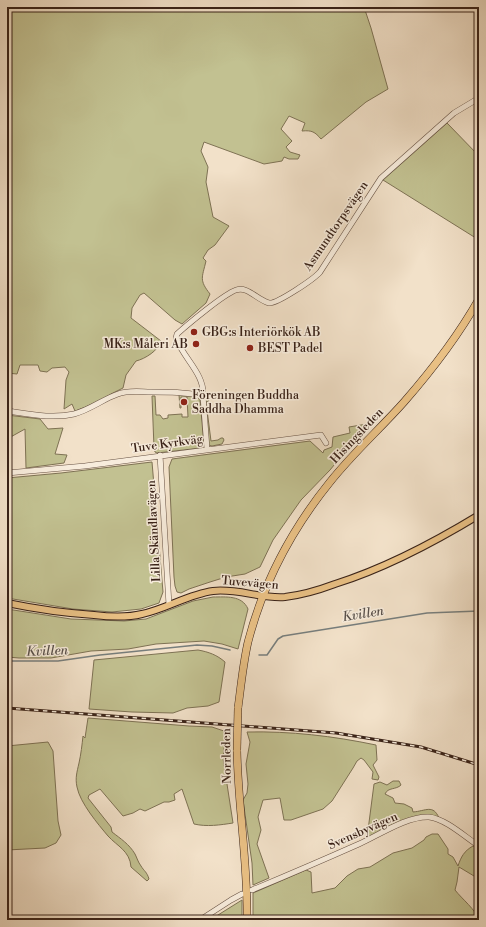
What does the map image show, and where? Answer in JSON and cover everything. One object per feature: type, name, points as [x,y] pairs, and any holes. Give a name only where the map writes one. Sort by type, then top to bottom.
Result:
[{"type":"highway","name":"Hisingsleden","points":[[264,596],[284,550],[312,505],[332,480],[421,382],[453,340],[479,299]]},
{"type":"highway","name":"Norrleden","points":[[247,920],[247,872],[238,787],[236,750],[238,708],[248,643],[264,596]]},
{"type":"main road","name":"Tuvevägen","points":[[7,603],[60,612],[120,617],[142,614],[212,591],[231,591],[264,596],[285,597],[296,595],[355,578],[420,549],[479,515]]},
{"type":"street","name":"Asmundtorpsvägen","points":[[203,396],[203,386],[177,341],[177,334],[204,312],[236,290],[247,291],[261,300],[271,303],[278,301],[311,281],[320,272],[381,178],[454,113],[479,98]]},
{"type":"street","points":[[7,411],[49,416],[63,416],[79,412],[126,392],[182,392],[203,396],[207,449]]},
{"type":"street","name":"Tuve Kyrkväg","points":[[7,474],[321,435],[326,443]]},
{"type":"street","name":"Lilla Skändlavägen","points":[[160,456],[169,605]]},
{"type":"street","name":"Svensbyvägen","points":[[252,890],[417,818],[427,817],[437,819],[479,846]]},
{"type":"street","points":[[200,920],[225,903],[242,894]]},
{"type":"shaded area","points":[[7,7],[364,7],[388,89],[366,102],[321,139],[313,132],[302,131],[305,123],[289,116],[281,129],[292,141],[286,147],[290,152],[300,155],[298,159],[289,159],[284,157],[282,161],[264,164],[204,142],[201,151],[208,167],[206,182],[213,217],[229,226],[203,258],[206,261],[202,279],[210,294],[206,303],[182,324],[175,320],[144,293],[140,295],[132,308],[131,318],[161,341],[158,348],[151,354],[136,361],[126,375],[123,388],[103,399],[75,411],[72,404],[64,409],[66,380],[69,372],[65,367],[52,368],[47,372],[40,371],[38,365],[20,365],[17,374],[7,373]]},
{"type":"shaded area","points":[[447,123],[479,156],[479,240],[383,180]]},
{"type":"shaded area","points":[[179,395],[197,397],[200,400],[204,445],[201,448],[157,453],[155,452],[154,448],[152,396],[155,396],[156,415],[160,415],[163,419],[168,418],[168,415],[182,414],[182,417],[188,417],[187,397],[181,397],[180,408]]},
{"type":"shaded area","points":[[207,398],[209,401],[206,402],[211,441],[223,438],[224,440],[222,444],[212,446],[208,445],[205,399]]},
{"type":"shaded area","points":[[7,415],[40,419],[48,429],[63,428],[55,454],[67,455],[64,463],[26,468],[25,429],[7,439]]},
{"type":"shaded area","points":[[373,423],[353,442],[330,470],[301,500],[273,540],[260,567],[245,574],[226,577],[181,593],[177,592],[174,577],[169,467],[172,459],[310,441],[323,453],[324,450],[332,447],[333,437],[350,433],[349,427]]},
{"type":"shaded area","points":[[152,462],[163,592],[159,603],[141,609],[112,612],[73,609],[7,598],[7,478]]},
{"type":"shaded area","points":[[213,597],[238,599],[245,604],[248,609],[238,649],[222,644],[204,641],[156,644],[128,649],[91,651],[51,658],[7,657],[7,609],[71,619],[124,621],[146,619],[193,601]]},
{"type":"shaded area","points":[[198,650],[213,654],[225,662],[219,702],[208,706],[187,708],[173,713],[89,709],[94,660]]},
{"type":"shaded area","points":[[88,718],[212,727],[224,731],[225,740],[223,758],[233,823],[209,826],[194,824],[182,789],[174,794],[175,800],[164,802],[145,811],[140,809],[123,816],[100,789],[89,795],[88,798],[111,827],[112,832],[133,850],[149,879],[147,881],[131,867],[126,853],[99,826],[85,806],[79,793],[76,784],[76,775]]},
{"type":"shaded area","points":[[247,732],[279,732],[312,735],[376,745],[377,760],[373,765],[379,777],[378,780],[372,779],[373,772],[361,758],[357,761],[332,801],[323,809],[291,820],[284,820],[280,798],[263,800],[258,817],[261,830],[257,844],[269,878],[253,885],[252,863],[243,800],[247,793],[248,784],[246,764],[250,742]]},
{"type":"shaded area","points":[[48,742],[53,751],[58,821],[61,835],[56,843],[45,848],[7,850],[7,746]]},
{"type":"shaded area","points":[[393,781],[399,781],[401,785],[397,788],[388,790],[385,794],[393,798],[395,803],[404,804],[412,808],[413,812],[429,809],[432,810],[439,818],[416,818],[367,838],[374,784],[380,782],[387,785]]},
{"type":"shaded area","points":[[432,834],[438,834],[448,849],[448,854],[453,857],[458,866],[463,854],[467,850],[473,846],[479,850],[479,879],[459,867],[455,890],[472,908],[479,920],[253,920],[253,893],[306,870],[311,872],[312,893],[335,888],[347,876],[358,869],[370,867],[393,853],[412,848]]},
{"type":"shaded area","points":[[242,900],[242,920],[210,920]]},
{"type":"waterway","name":"Kvillen","points":[[259,655],[267,655],[278,639],[283,636],[427,613],[479,611]]},
{"type":"waterway","name":"Kvillen","points":[[7,661],[58,661],[197,645],[212,646],[230,650]]},
{"type":"railway","points":[[7,708],[336,733],[421,747],[479,765]]},
{"type":"place","name":"GBG:s Interiörkök AB","points":[[194,332]]},
{"type":"place","name":"MK:s Måleri AB","points":[[196,344]]},
{"type":"place","name":"BEST Padel","points":[[250,348]]},
{"type":"place","name":"Föreningen Buddha Saddha Dhamma","points":[[184,402]]}]
